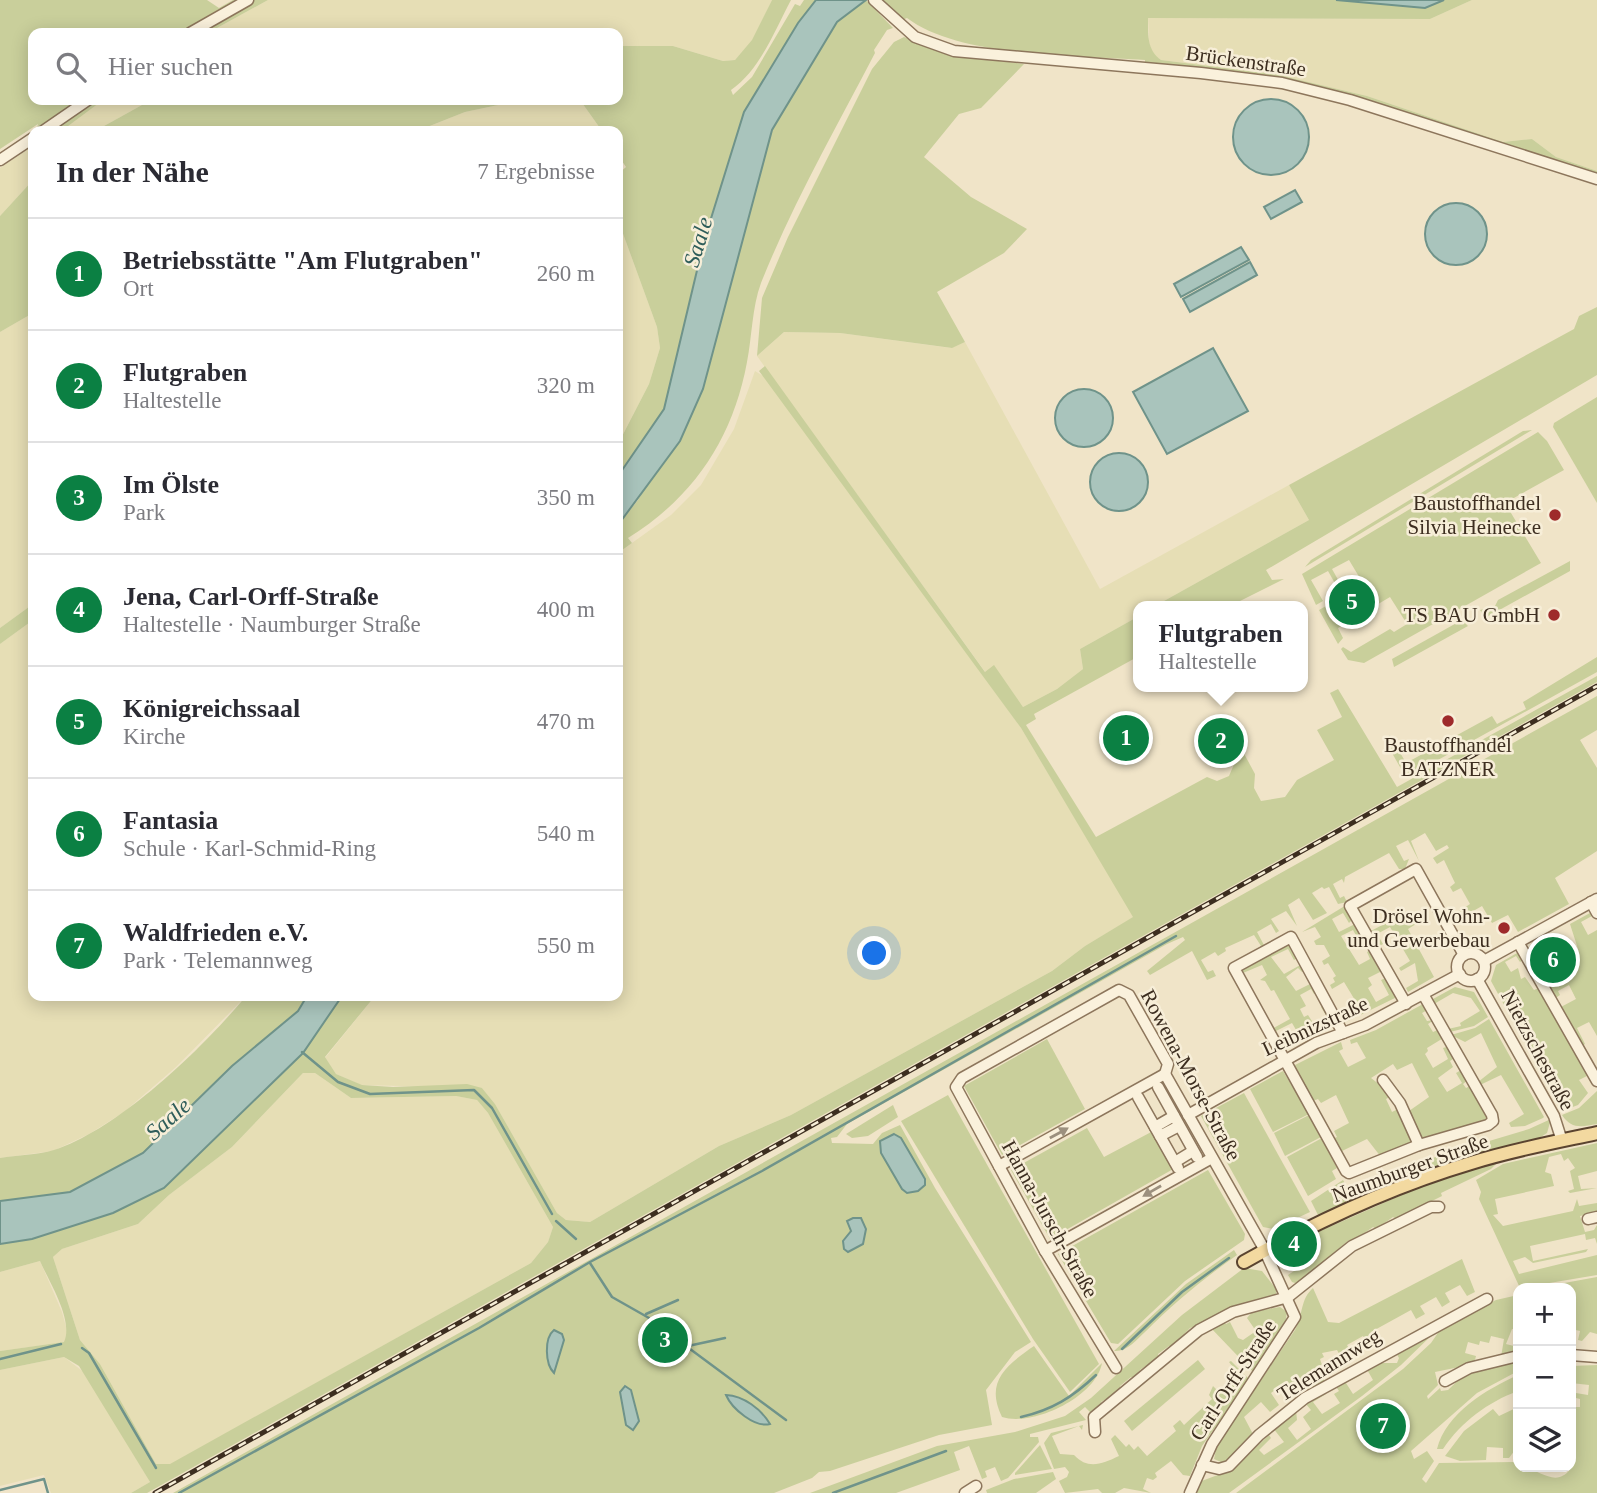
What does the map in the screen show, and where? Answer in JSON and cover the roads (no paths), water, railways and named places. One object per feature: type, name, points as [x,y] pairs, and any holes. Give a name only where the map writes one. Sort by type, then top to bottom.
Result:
[{"type":"main road","name":"Naumburger Straße","points":[[1244,1262],[1343,1212],[1450,1170],[1597,1133]]},
{"type":"street","points":[[199,28],[247,0]]},
{"type":"street","name":"Brückenstraße","points":[[874,0],[915,37],[954,51],[1244,77],[1316,91],[1597,179]]},
{"type":"street","points":[[50,126],[81,105]]},
{"type":"street","points":[[0,160],[28,141]]},
{"type":"street","points":[[1406,1004],[1350,906],[1416,869],[1464,955]]},
{"type":"street","points":[[1483,961],[1594,900],[1597,913]]},
{"type":"street","points":[[1343,1033],[1291,937],[1234,968],[1349,1173],[1419,1145],[1493,1121],[1423,994]]},
{"type":"street","points":[[1518,942],[1597,1081]]},
{"type":"street","points":[[1476,954],[1483,961],[1484,972],[1477,979],[1469,981],[1460,974],[1457,965],[1464,955],[1476,954]]},
{"type":"street","name":"Leibnizstraße","points":[[1158,1132],[1181,1122],[1284,1061],[1406,1004],[1460,974]]},
{"type":"street","name":"Nietzschestraße","points":[[1477,979],[1554,1116],[1562,1141]]},
{"type":"street","name":"Rowena-Morse-Straße","points":[[956,1087],[962,1078],[1119,990],[1125,991],[1168,1064],[1165,1074],[1181,1122],[1212,1157],[1264,1250]]},
{"type":"street","points":[[999,1166],[1165,1074]]},
{"type":"street","points":[[1383,1080],[1400,1103],[1419,1145]]},
{"type":"street","name":"Hanna-Jursch-Straße","points":[[956,1087],[1045,1251],[1116,1368]]},
{"type":"street","points":[[1138,1097],[1177,1165],[1195,1154],[1181,1122],[1158,1087]]},
{"type":"street","points":[[1045,1251],[1212,1157]]},
{"type":"street","points":[[1095,1432],[1094,1417],[1199,1330],[1233,1312],[1288,1297],[1352,1247],[1432,1207],[1439,1207]]},
{"type":"street","name":"Carl-Orff-Straße","points":[[1190,1493],[1212,1444],[1295,1317],[1264,1250]]},
{"type":"street","name":"Telemannweg","points":[[1202,1465],[1219,1469],[1229,1466],[1259,1435],[1305,1398],[1487,1299]]},
{"type":"street","points":[[1576,1355],[1597,1357]]},
{"type":"street","points":[[1445,1381],[1469,1368],[1513,1357]]},
{"type":"street","points":[[965,1493],[976,1486]]},
{"type":"water","points":[[816,0],[866,0],[837,22],[772,130],[703,389],[680,441],[623,518],[623,469],[664,409],[704,241],[744,112],[798,23]]},
{"type":"water","points":[[1336,0],[1444,0],[1425,8]]},
{"type":"water","points":[[1271,99],[1285,102],[1298,110],[1306,123],[1309,137],[1306,151],[1298,164],[1285,172],[1271,175],[1257,172],[1244,164],[1236,151],[1233,137],[1236,123],[1244,110],[1257,102]]},
{"type":"water","points":[[1295,190],[1302,202],[1271,219],[1264,207]]},
{"type":"water","points":[[1450,203],[1462,203],[1478,212],[1485,222],[1485,246],[1478,256],[1462,265],[1450,265],[1439,260],[1430,251],[1425,240],[1425,228],[1430,217],[1439,208]]},
{"type":"water","points":[[1241,247],[1249,260],[1181,297],[1174,284]]},
{"type":"water","points":[[1250,262],[1257,275],[1190,312],[1183,299]]},
{"type":"water","points":[[1213,348],[1248,411],[1167,454],[1133,392]]},
{"type":"water","points":[[1078,389],[1090,389],[1105,397],[1113,412],[1113,424],[1105,439],[1090,447],[1078,447],[1063,439],[1055,424],[1055,412],[1063,397]]},
{"type":"water","points":[[1113,453],[1125,453],[1140,461],[1148,476],[1148,488],[1140,503],[1125,511],[1113,511],[1098,503],[1090,488],[1090,476],[1098,461]]},
{"type":"water","points":[[304,1001],[339,1001],[303,1053],[164,1188],[113,1213],[32,1239],[0,1244],[0,1201],[70,1192],[143,1153],[232,1066],[298,1011]]},
{"type":"water","points":[[894,1134],[901,1138],[925,1179],[925,1185],[918,1191],[907,1193],[902,1189],[881,1153],[880,1141]]},
{"type":"water","points":[[861,1218],[866,1229],[863,1244],[848,1252],[844,1249],[843,1241],[851,1231],[847,1221]]},
{"type":"water","points":[[554,1330],[562,1334],[564,1340],[554,1373],[547,1351]]},
{"type":"water","points":[[625,1386],[631,1390],[639,1421],[633,1430],[626,1425],[620,1392]]},
{"type":"water","points":[[726,1395],[751,1404],[770,1424],[751,1420],[733,1406]]},
{"type":"waterway","points":[[179,1493],[479,1328],[590,1262],[762,1171],[1176,936]]},
{"type":"waterway","points":[[302,1052],[338,1082],[370,1094],[474,1090],[492,1108],[552,1214]]},
{"type":"waterway","points":[[556,1221],[576,1239]]},
{"type":"waterway","points":[[1122,1349],[1182,1292],[1229,1258]]},
{"type":"waterway","points":[[590,1263],[612,1297],[649,1318]]},
{"type":"waterway","points":[[646,1314],[678,1300]]},
{"type":"waterway","points":[[659,1326],[786,1420]]},
{"type":"waterway","points":[[688,1346],[725,1338]]},
{"type":"waterway","points":[[0,1359],[61,1344]]},
{"type":"waterway","points":[[82,1348],[89,1353],[156,1468]]},
{"type":"waterway","points":[[1021,1417],[1062,1402],[1096,1375]]},
{"type":"waterway","points":[[833,1493],[946,1451]]},
{"type":"waterway","points":[[0,1490],[44,1479],[48,1493]]},
{"type":"railway","points":[[155,1493],[1597,686]]},
{"type":"place","name":"Baustoffhandel Silvia Heinecke","points":[[1555,515]]},
{"type":"place","name":"Königreichssaal","points":[[1352,602]]},
{"type":"place","name":"TS BAU GmbH","points":[[1554,615]]},
{"type":"place","name":"Baustoffhandel BATZNER","points":[[1448,721]]},
{"type":"place","name":"Betriebsstätte \"Am Flutgraben\"","points":[[1126,738]]},
{"type":"place","name":"Flutgraben","points":[[1221,741]]},
{"type":"place","name":"Drösel Wohn- und Gewerbebau","points":[[1504,928]]},
{"type":"place","name":"Fantasia","points":[[1553,960]]},
{"type":"place","name":"Jena, Carl-Orff-Straße","points":[[1294,1244]]},
{"type":"place","name":"Im Ölste","points":[[665,1340]]},
{"type":"place","name":"Waldfrieden e.V.","points":[[1383,1426]]},
{"type":"water label","name":"Saale","points":[[698,242]]},
{"type":"water label","name":"Saale","points":[[168,1119]]}]
